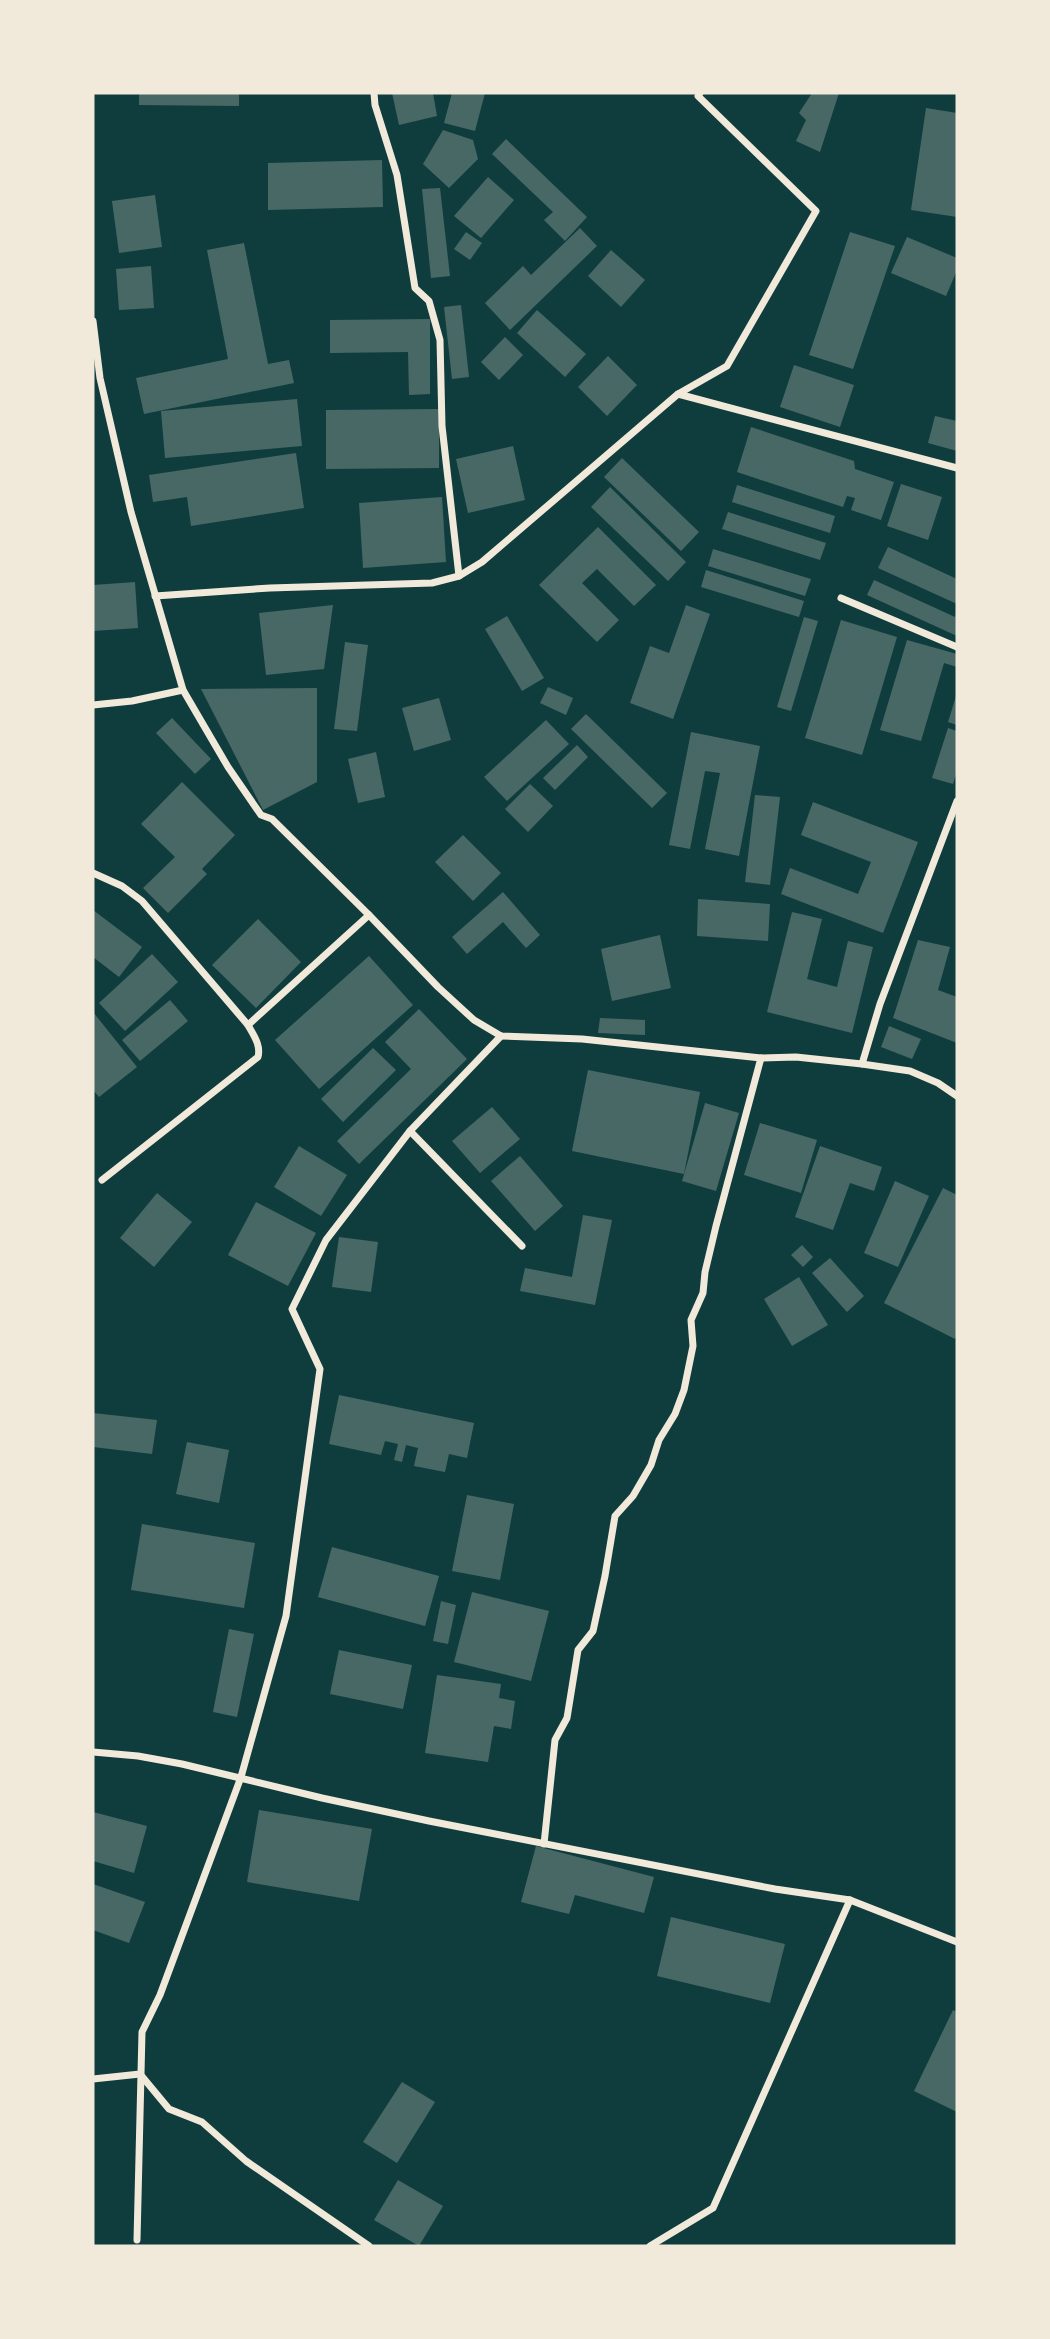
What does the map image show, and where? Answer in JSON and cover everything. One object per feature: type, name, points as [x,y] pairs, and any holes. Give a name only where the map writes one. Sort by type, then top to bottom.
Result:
[{"type":"street","points":[[374,93],[375,105],[397,175],[415,288],[429,301],[440,340],[442,426],[459,576]]},
{"type":"street","points":[[155,596],[270,588],[432,583],[459,576],[482,562],[678,394],[727,366],[816,211],[698,96],[700,93]]},
{"type":"street","points":[[93,321],[103,391],[131,512],[183,690],[228,767],[261,815],[272,819],[474,1020],[501,1036],[582,1039],[761,1058],[796,1056],[910,1071],[938,1083],[957,1096]]},
{"type":"street","points":[[678,394],[957,468]]},
{"type":"street","points":[[841,598],[957,647]]},
{"type":"street","points":[[93,705],[132,701],[183,690]]},
{"type":"street","points":[[862,1064],[880,1004],[957,801]]},
{"type":"street","points":[[93,873],[122,886],[142,901],[248,1025],[259,1045],[258,1058],[102,1180]]},
{"type":"street","points":[[248,1025],[369,915]]},
{"type":"street","points":[[137,2241],[142,2032],[160,1995],[241,1777],[286,1616],[320,1368],[292,1309],[326,1240],[410,1131],[501,1036]]},
{"type":"street","points":[[544,1844],[555,1740],[567,1718],[579,1650],[593,1631],[606,1576],[615,1516],[633,1496],[651,1465],[659,1440],[675,1414],[684,1390],[693,1346],[691,1320],[703,1293],[716,1226],[761,1058]]},
{"type":"street","points":[[410,1131],[522,1246]]},
{"type":"street","points":[[93,1752],[138,1756],[544,1844],[775,1889],[850,1900],[957,1942]]},
{"type":"street","points":[[650,2246],[713,2208],[850,1900]]},
{"type":"street","points":[[93,2079],[140,2074]]},
{"type":"street","points":[[140,2074],[169,2109],[202,2122],[246,2161],[369,2246]]},
{"type":"building","points":[[139,93],[239,93],[239,106],[139,105]]},
{"type":"building","points":[[392,93],[433,93],[437,116],[399,125]]},
{"type":"building","points":[[452,93],[485,93],[475,131],[444,123]]},
{"type":"building","points":[[812,93],[839,93],[820,152],[796,141],[806,120],[799,113]]},
{"type":"building","points":[[926,108],[957,113],[957,217],[911,210]]},
{"type":"building","points":[[443,130],[473,140],[478,159],[449,188],[423,164]]},
{"type":"building","points":[[506,139],[587,217],[565,241],[544,220],[553,212],[492,154]]},
{"type":"building","points":[[382,160],[383,207],[268,210],[268,163]]},
{"type":"building","points":[[488,177],[514,200],[481,238],[454,216]]},
{"type":"building","points":[[440,188],[450,276],[431,278],[422,189]]},
{"type":"building","points":[[155,195],[162,247],[119,253],[112,201]]},
{"type":"building","points":[[580,228],[597,246],[510,330],[485,303],[523,266],[531,275]]},
{"type":"building","points":[[466,232],[482,243],[470,260],[454,249]]},
{"type":"building","points":[[850,232],[895,246],[853,369],[809,355]]},
{"type":"building","points":[[907,237],[957,258],[957,270],[946,296],[891,273]]},
{"type":"building","points":[[244,243],[268,364],[289,360],[294,383],[144,414],[136,378],[228,359],[207,250]]},
{"type":"building","points":[[611,250],[645,280],[621,307],[588,276]]},
{"type":"building","points":[[151,266],[154,308],[119,310],[116,269]]},
{"type":"building","points":[[461,305],[469,377],[452,379],[444,307]]},
{"type":"building","points":[[537,310],[586,354],[565,377],[517,333]]},
{"type":"building","points":[[430,319],[430,394],[409,395],[408,352],[330,353],[330,320]]},
{"type":"building","points":[[505,337],[523,355],[499,380],[481,362]]},
{"type":"building","points":[[608,356],[637,385],[607,416],[578,387]]},
{"type":"building","points":[[794,365],[854,385],[840,427],[780,407]]},
{"type":"building","points":[[297,399],[302,446],[165,458],[161,411]]},
{"type":"building","points":[[439,409],[439,468],[326,469],[326,410]]},
{"type":"building","points":[[935,416],[957,421],[957,451],[928,443]]},
{"type":"building","points":[[751,427],[854,461],[855,469],[894,482],[881,520],[851,510],[855,498],[847,496],[843,507],[737,472]]},
{"type":"building","points":[[513,446],[525,500],[468,513],[456,459]]},
{"type":"building","points":[[296,453],[304,508],[191,526],[187,497],[153,502],[149,475]]},
{"type":"building","points":[[622,458],[699,532],[681,551],[604,477]]},
{"type":"building","points":[[901,484],[942,497],[928,540],[887,526]]},
{"type":"building","points":[[737,485],[835,516],[830,533],[732,502]]},
{"type":"building","points":[[610,487],[686,562],[668,581],[591,507]]},
{"type":"building","points":[[442,497],[446,562],[363,568],[359,503]]},
{"type":"building","points":[[728,512],[826,543],[820,560],[722,529]]},
{"type":"building","points":[[598,527],[656,585],[634,606],[597,569],[582,583],[619,620],[597,642],[539,585]]},
{"type":"building","points":[[888,547],[957,579],[957,604],[878,568]]},
{"type":"building","points":[[713,549],[811,579],[805,596],[708,566]]},
{"type":"building","points":[[706,570],[804,601],[799,617],[701,587]]},
{"type":"building","points":[[874,580],[955,617],[957,611],[957,636],[867,595]]},
{"type":"building","points":[[135,582],[138,628],[93,631],[93,585]]},
{"type":"building","points":[[333,605],[324,669],[266,675],[259,613]]},
{"type":"building","points":[[686,605],[710,614],[673,719],[630,703],[650,646],[669,653]]},
{"type":"building","points":[[507,616],[544,678],[522,691],[485,629]]},
{"type":"building","points":[[804,617],[818,621],[791,711],[777,707]]},
{"type":"building","points":[[841,620],[897,637],[862,755],[805,738]]},
{"type":"building","points":[[907,640],[957,654],[957,667],[944,663],[921,741],[880,730]]},
{"type":"building","points":[[345,642],[368,645],[357,731],[334,729]]},
{"type":"building","points":[[548,687],[573,698],[566,715],[540,703]]},
{"type":"building","points":[[317,688],[317,782],[263,810],[201,689]]},
{"type":"building","points":[[957,693],[957,725],[948,722]]},
{"type":"building","points":[[439,698],[451,740],[414,751],[402,708]]},
{"type":"building","points":[[586,714],[667,793],[652,808],[571,729]]},
{"type":"building","points":[[172,718],[211,759],[195,774],[156,733]]},
{"type":"building","points":[[546,720],[569,744],[507,801],[484,777]]},
{"type":"building","points":[[948,728],[957,731],[957,771],[953,784],[932,778]]},
{"type":"building","points":[[691,732],[760,746],[739,856],[705,849],[720,773],[705,771],[690,849],[669,845]]},
{"type":"building","points":[[577,745],[588,757],[555,790],[543,778]]},
{"type":"building","points":[[376,752],[385,797],[358,803],[348,759]]},
{"type":"building","points":[[182,782],[235,835],[202,869],[207,874],[168,913],[143,888],[175,857],[141,824]]},
{"type":"building","points":[[530,784],[553,806],[528,832],[505,809]]},
{"type":"building","points":[[755,795],[780,797],[770,885],[745,882]]},
{"type":"building","points":[[813,802],[918,842],[883,933],[781,894],[790,868],[858,894],[871,862],[801,835]]},
{"type":"building","points":[[463,835],[501,873],[473,901],[435,862]]},
{"type":"building","points":[[503,892],[540,935],[526,948],[503,922],[467,954],[452,937]]},
{"type":"building","points":[[698,899],[770,904],[768,941],[697,936]]},
{"type":"building","points":[[93,910],[142,947],[119,977],[93,957]]},
{"type":"building","points":[[792,912],[822,919],[807,979],[837,987],[848,941],[873,947],[852,1033],[767,1012]]},
{"type":"building","points":[[258,919],[301,962],[256,1008],[212,965]]},
{"type":"building","points":[[660,935],[671,988],[612,1001],[601,949]]},
{"type":"building","points":[[918,940],[950,947],[938,990],[957,997],[957,1043],[893,1018]]},
{"type":"building","points":[[152,954],[178,982],[125,1031],[99,1003]]},
{"type":"building","points":[[369,956],[413,1005],[319,1089],[275,1040]]},
{"type":"building","points":[[170,1000],[188,1021],[140,1061],[122,1040]]},
{"type":"building","points":[[419,1009],[467,1059],[359,1164],[337,1141],[411,1069],[385,1042]]},
{"type":"building","points":[[93,1012],[137,1067],[99,1097],[93,1090]]},
{"type":"building","points":[[600,1018],[645,1020],[645,1035],[598,1033]]},
{"type":"building","points":[[889,1026],[921,1039],[912,1059],[881,1047]]},
{"type":"building","points":[[373,1048],[396,1070],[343,1122],[321,1099]]},
{"type":"building","points":[[588,1070],[700,1092],[684,1174],[572,1151]]},
{"type":"building","points":[[705,1103],[739,1113],[716,1191],[682,1181]]},
{"type":"building","points":[[492,1107],[520,1139],[480,1173],[452,1141]]},
{"type":"building","points":[[760,1123],[817,1140],[801,1193],[744,1175]]},
{"type":"building","points":[[299,1146],[347,1175],[321,1216],[274,1187]]},
{"type":"building","points":[[820,1146],[882,1167],[874,1191],[850,1183],[833,1230],[795,1217]]},
{"type":"building","points":[[520,1156],[563,1206],[535,1231],[491,1181]]},
{"type":"building","points":[[895,1181],[929,1196],[898,1267],[864,1253]]},
{"type":"building","points":[[943,1188],[957,1195],[955,1339],[884,1303]]},
{"type":"building","points":[[157,1193],[192,1222],[154,1267],[120,1238]]},
{"type":"building","points":[[256,1202],[316,1233],[288,1286],[228,1255]]},
{"type":"building","points":[[583,1215],[612,1220],[595,1305],[520,1291],[525,1268],[572,1277]]},
{"type":"building","points":[[339,1237],[378,1242],[371,1292],[332,1287]]},
{"type":"building","points":[[802,1245],[813,1257],[803,1267],[791,1255]]},
{"type":"building","points":[[830,1258],[864,1296],[847,1312],[812,1273]]},
{"type":"building","points":[[799,1277],[828,1325],[792,1346],[764,1299]]},
{"type":"building","points":[[339,1395],[474,1423],[467,1458],[449,1454],[445,1472],[414,1466],[418,1448],[406,1445],[402,1462],[394,1460],[398,1444],[385,1441],[381,1455],[329,1444]]},
{"type":"building","points":[[93,1413],[157,1420],[152,1454],[93,1447]]},
{"type":"building","points":[[187,1442],[229,1450],[219,1503],[176,1494]]},
{"type":"building","points":[[467,1495],[514,1504],[500,1580],[452,1571]]},
{"type":"building","points":[[142,1524],[255,1543],[244,1608],[131,1590]]},
{"type":"building","points":[[332,1547],[439,1576],[425,1626],[318,1597]]},
{"type":"building","points":[[472,1592],[549,1611],[531,1681],[454,1662]]},
{"type":"building","points":[[441,1601],[456,1605],[448,1644],[433,1641]]},
{"type":"building","points":[[229,1629],[254,1634],[237,1717],[213,1712]]},
{"type":"building","points":[[339,1650],[412,1665],[403,1709],[330,1694]]},
{"type":"building","points":[[437,1675],[501,1684],[499,1698],[515,1701],[511,1729],[494,1726],[488,1762],[425,1753]]},
{"type":"building","points":[[259,1810],[372,1829],[359,1901],[247,1882]]},
{"type":"building","points":[[93,1812],[147,1826],[134,1873],[93,1861]]},
{"type":"building","points":[[536,1846],[654,1877],[644,1913],[575,1895],[569,1914],[521,1902]]},
{"type":"building","points":[[93,1884],[145,1902],[129,1943],[93,1930]]},
{"type":"building","points":[[671,1917],[785,1944],[770,2003],[657,1976]]},
{"type":"building","points":[[953,2010],[957,2012],[957,2112],[914,2091]]},
{"type":"building","points":[[402,2082],[435,2102],[397,2163],[363,2142]]},
{"type":"building","points":[[398,2180],[443,2206],[419,2246],[374,2220]]}]
